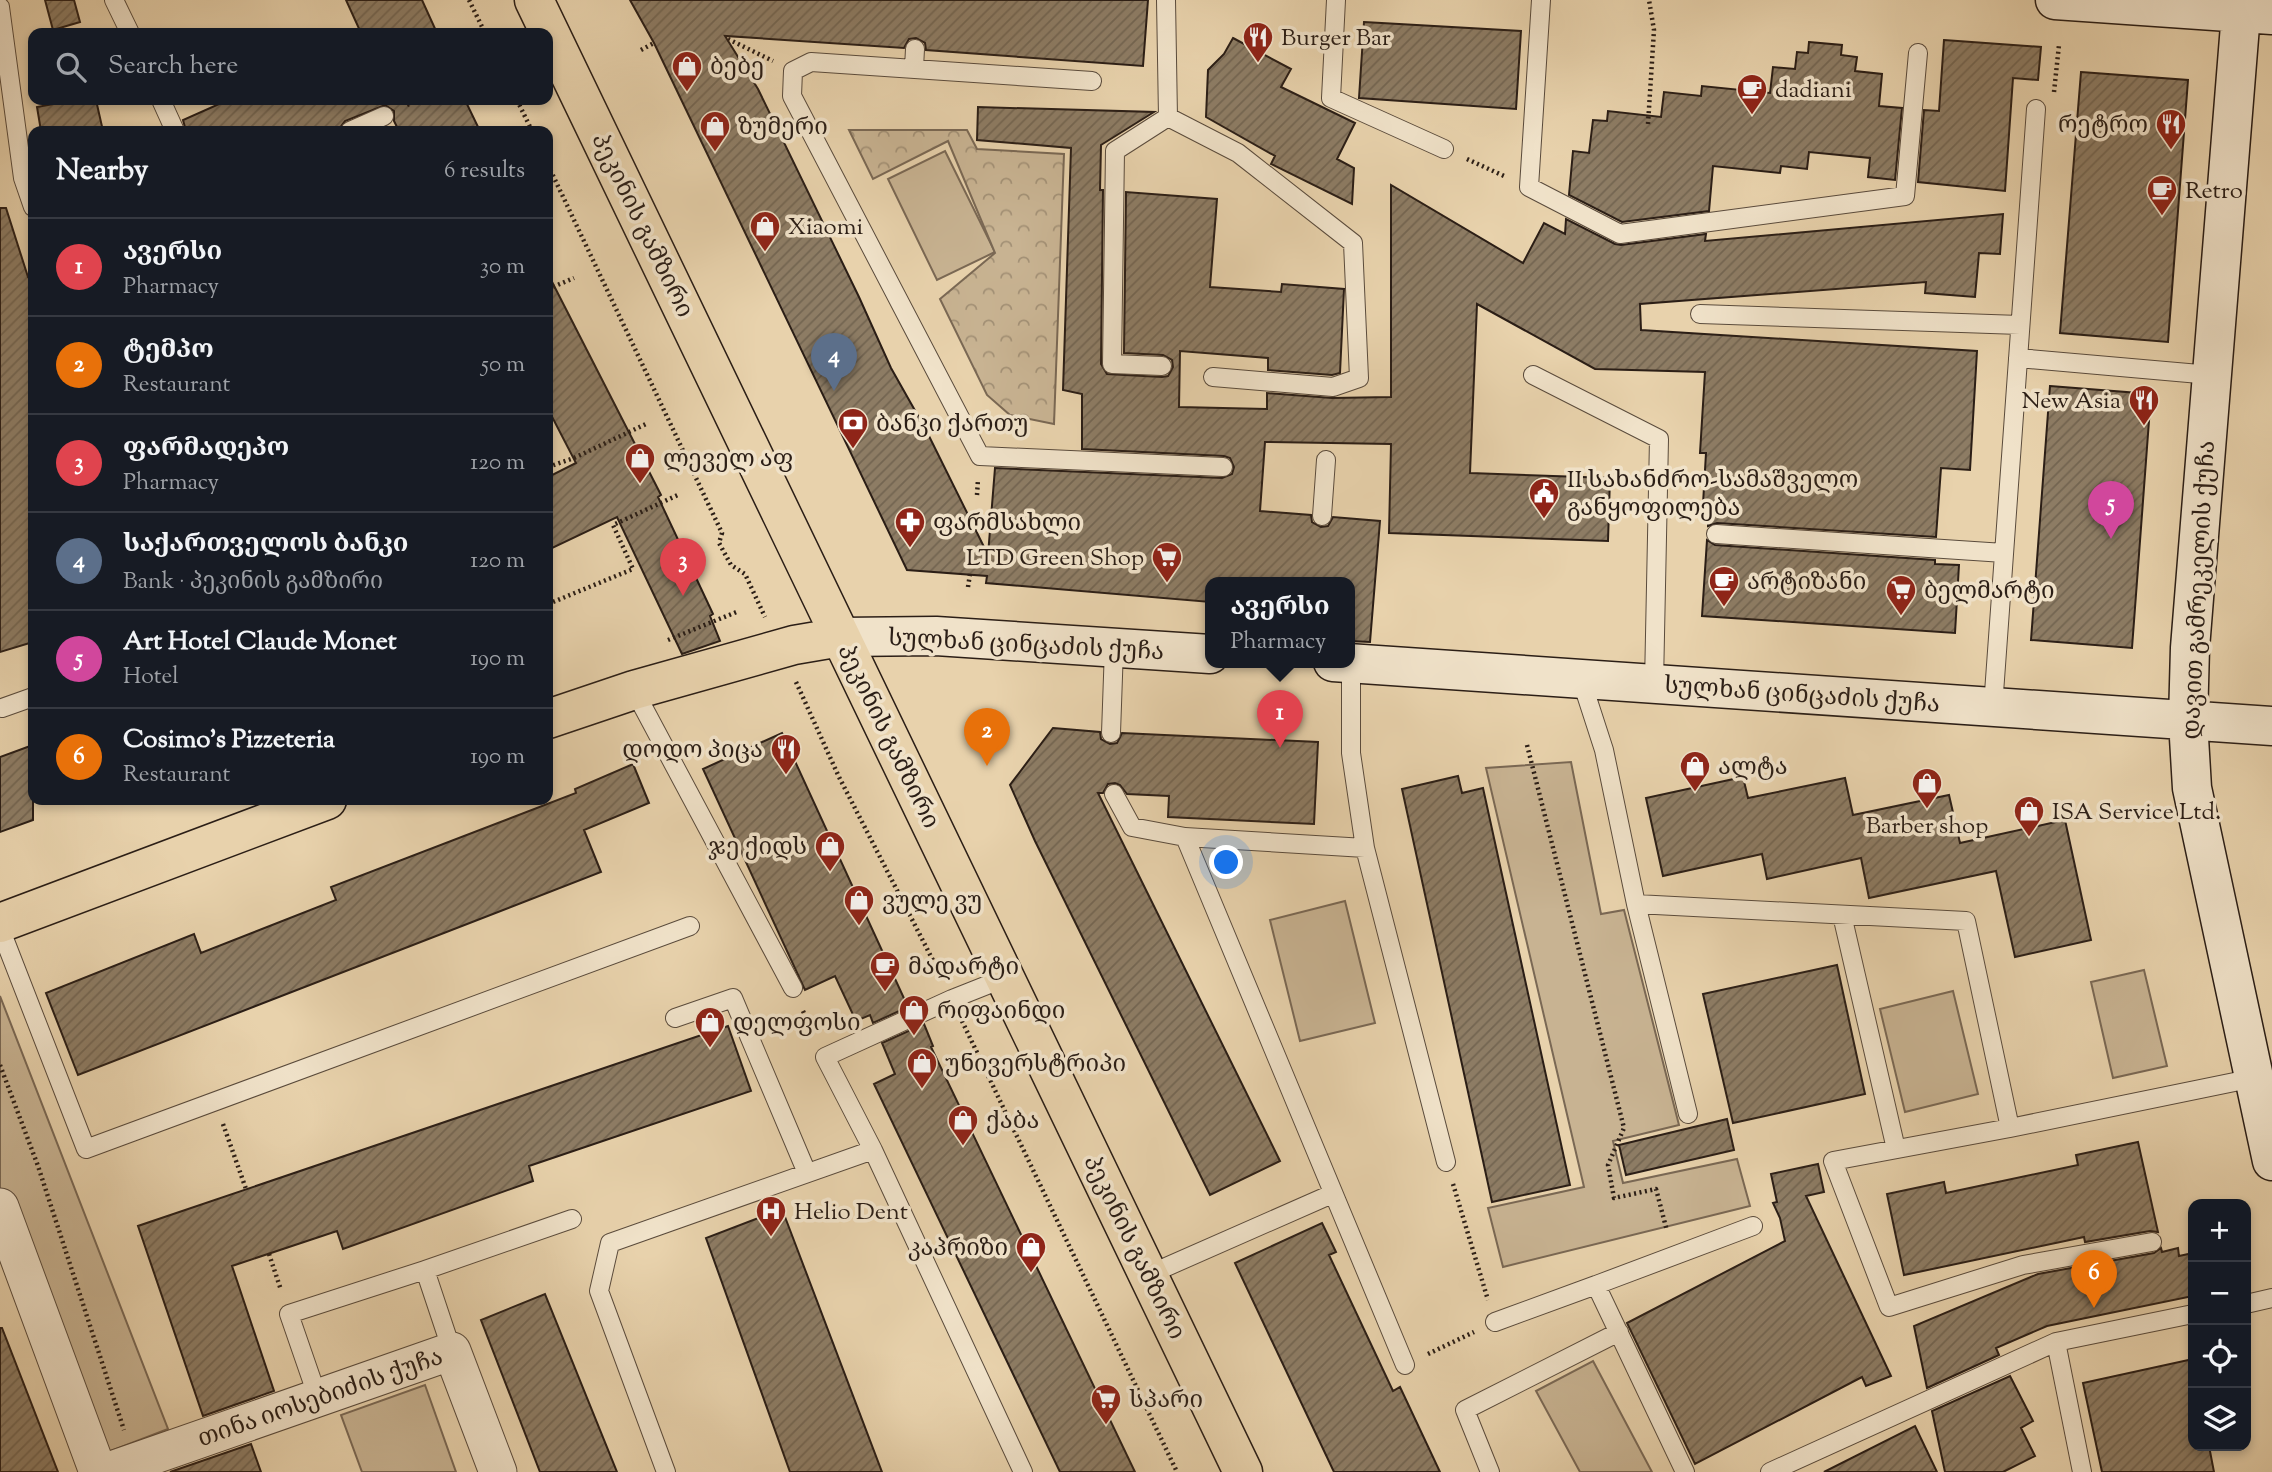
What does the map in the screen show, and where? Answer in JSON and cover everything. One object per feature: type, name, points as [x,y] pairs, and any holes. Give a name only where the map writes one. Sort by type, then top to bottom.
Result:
[{"type":"main road","name":"პეკინის გამზირი","points":[[534,0],[547,28]]},
{"type":"main road","name":"პეკინის გამზირი","points":[[553,39],[1243,1472]]},
{"type":"main road","points":[[553,717],[634,690],[781,649],[841,638]]},
{"type":"main road","points":[[0,923],[314,805]]},
{"type":"street","points":[[2055,0],[2262,10]]},
{"type":"street","name":"დავით გამრეკელის ქუჩა","points":[[2262,10],[2211,375],[2190,648],[2188,721],[2192,788],[2272,1161]]},
{"type":"street","name":"სულხან ცინცაძის ქუჩა","points":[[841,638],[936,636],[1205,654]]},
{"type":"street","name":"სულხან ცინცაძის ქუჩა","points":[[1355,664],[2272,726]]},
{"type":"street","points":[[0,1207],[98,1472]]},
{"type":"street","name":"თინა იოსებიძის ქუჩა","points":[[120,1466],[452,1351],[498,1472]]},
{"type":"lane","points":[[1166,0],[1168,117]]},
{"type":"lane","points":[[1336,0],[1331,98],[1444,149]]},
{"type":"lane","points":[[1541,0],[1529,187],[1620,234],[1905,196],[1918,53]]},
{"type":"lane","points":[[117,1],[128,28]]},
{"type":"lane","points":[[0,7],[23,177],[28,192]]},
{"type":"lane","points":[[914,68],[915,49]]},
{"type":"lane","points":[[1093,81],[811,62],[793,71],[792,96],[980,456],[1223,467]]},
{"type":"lane","points":[[162,105],[173,126]]},
{"type":"lane","points":[[1993,707],[2036,108]]},
{"type":"lane","points":[[361,126],[384,116]]},
{"type":"lane","points":[[1162,366],[1112,364],[1115,151],[1168,117]]},
{"type":"lane","points":[[1168,117],[1238,153],[1353,243],[1359,378],[1333,387],[1213,377]]},
{"type":"lane","points":[[1700,314],[2020,326]]},
{"type":"lane","points":[[2018,358],[2211,375]]},
{"type":"lane","points":[[1533,375],[1659,439],[1654,684]]},
{"type":"lane","points":[[1322,516],[1326,460]]},
{"type":"lane","points":[[1716,534],[2004,552]]},
{"type":"lane","points":[[1111,733],[1114,648]]},
{"type":"lane","points":[[1342,668],[1351,753],[1365,848],[1446,1161]]},
{"type":"lane","points":[[1581,679],[1604,750],[1636,904],[1688,1114]]},
{"type":"lane","points":[[634,690],[793,988]]},
{"type":"lane","points":[[2,708],[28,699]]},
{"type":"lane","points":[[1114,794],[1132,827],[1185,837],[1365,848]]},
{"type":"lane","points":[[1185,837],[1405,1365]]},
{"type":"lane","points":[[1636,904],[1966,921],[2010,1128]]},
{"type":"lane","points":[[1842,915],[1896,1149]]},
{"type":"lane","points":[[0,929],[86,1149],[690,926]]},
{"type":"lane","points":[[1005,978],[952,999],[825,1058],[873,1150],[1023,1472]]},
{"type":"lane","points":[[675,1018],[733,998],[807,1173]]},
{"type":"lane","points":[[2152,1242],[2023,1265],[1889,1307],[1833,1161],[2254,1078]]},
{"type":"lane","points":[[666,1472],[599,1291],[610,1243],[873,1150]]},
{"type":"lane","points":[[1149,1275],[1332,1194]]},
{"type":"lane","points":[[318,1398],[289,1314],[572,1219]]},
{"type":"lane","points":[[1495,1322],[1753,1226]]},
{"type":"lane","points":[[425,1270],[452,1351]]},
{"type":"lane","points":[[1597,1285],[1685,1472]]},
{"type":"lane","points":[[2251,1303],[2272,1298]]},
{"type":"lane","points":[[1770,1472],[2056,1342],[2188,1315]]},
{"type":"lane","points":[[1490,1472],[1465,1410],[1619,1332]]},
{"type":"lane","points":[[2056,1342],[2082,1472]]},
{"type":"path","points":[[469,0],[483,28]]},
{"type":"path","points":[[1648,124],[1654,30],[1649,0]]},
{"type":"path","points":[[729,39],[793,71]]},
{"type":"path","points":[[641,50],[654,43]]},
{"type":"path","points":[[2036,108],[2055,92],[2059,45]]},
{"type":"path","points":[[519,105],[530,126]]},
{"type":"path","points":[[1444,149],[1529,187]]},
{"type":"path","points":[[553,176],[722,533],[719,543],[731,565],[745,574],[839,777],[952,999],[1177,1472]]},
{"type":"path","points":[[553,287],[574,278]]},
{"type":"path","points":[[553,465],[646,424]]},
{"type":"path","points":[[553,602],[633,569],[613,525],[680,494]]},
{"type":"path","points":[[968,587],[970,575]]},
{"type":"path","points":[[663,642],[739,611]]},
{"type":"path","points":[[1527,745],[1624,1128],[1608,1165],[1614,1198],[1656,1189],[1674,1256]]},
{"type":"path","points":[[793,988],[825,1058]]},
{"type":"path","points":[[0,1065],[38,1166],[120,1466]]},
{"type":"path","points":[[215,1101],[246,1189]]},
{"type":"path","points":[[1405,1365],[1495,1322],[1446,1161]]},
{"type":"path","points":[[269,1254],[289,1314]]},
{"type":"green space","points":[[849,130],[967,130],[977,149],[1064,154],[1054,424],[1010,415],[987,395],[940,299],[995,253],[948,141],[873,179]]},
{"type":"green space","points":[[945,151],[995,252],[937,280],[888,179]]},
{"type":"green space","points":[[1571,762],[1601,914],[1624,910],[1679,1125],[1613,1141],[1623,1183],[1737,1159],[1750,1206],[1503,1267],[1488,1208],[1584,1187],[1486,768]]},
{"type":"green space","points":[[1345,901],[1375,1023],[1300,1041],[1270,920]]},
{"type":"green space","points":[[2144,970],[2167,1066],[2113,1078],[2091,982]]},
{"type":"green space","points":[[1953,991],[1978,1094],[1905,1112],[1880,1009]]},
{"type":"green space","points":[[0,996],[168,1429],[103,1454],[0,1188]]},
{"type":"green space","points":[[1593,1361],[1652,1472],[1580,1472],[1536,1391]]},
{"type":"green space","points":[[425,1385],[456,1472],[362,1472],[341,1415]]},
{"type":"building","points":[[45,0],[74,0],[80,22],[52,28]]},
{"type":"building","points":[[346,0],[422,0],[435,28],[359,28]]},
{"type":"building","points":[[630,0],[1148,0],[1143,66],[926,50],[925,43],[916,38],[909,39],[904,48],[725,36],[758,89],[891,368],[926,430],[988,555],[995,468],[1222,478],[1232,474],[1234,467],[1230,458],[1224,456],[1082,449],[1082,394],[1063,390],[1071,148],[977,140],[978,107],[1154,112],[1101,145],[1101,364],[1107,374],[1162,377],[1168,376],[1173,367],[1172,360],[1163,355],[1124,353],[1126,192],[1217,199],[1210,287],[1281,292],[1282,284],[1344,289],[1340,373],[1332,375],[1268,370],[1268,358],[1180,351],[1179,407],[1267,409],[1267,393],[1332,398],[1391,397],[1391,185],[1523,263],[1544,223],[1565,234],[1566,219],[1621,245],[1706,234],[1705,241],[2003,214],[2000,254],[1979,253],[1975,297],[1925,293],[1926,282],[1640,304],[1641,330],[1977,351],[1970,470],[1941,468],[1936,537],[1717,523],[1708,526],[1708,522],[1702,521],[1706,453],[1700,453],[1705,372],[1595,369],[1477,304],[1470,473],[1610,478],[1608,541],[1389,533],[1391,444],[1265,442],[1260,511],[1311,515],[1312,522],[1321,527],[1328,526],[1333,517],[1380,521],[1370,642],[1355,641],[1355,577],[1205,577],[1205,602],[986,583],[987,576],[907,570],[654,43]]},
{"type":"building","points":[[1364,22],[1521,31],[1516,109],[1359,98]]},
{"type":"building","points":[[1233,38],[1291,69],[1281,87],[1355,123],[1337,159],[1354,168],[1352,204],[1271,164],[1275,156],[1206,117],[1208,70],[1224,54]]},
{"type":"building","points":[[1944,40],[2041,47],[2038,80],[2013,78],[2005,191],[1918,182],[1924,110],[1939,111]]},
{"type":"building","points":[[1809,42],[1842,45],[1841,55],[1857,57],[1855,71],[1882,74],[1879,106],[1902,108],[1895,180],[1868,177],[1870,158],[1809,152],[1807,169],[1781,166],[1780,173],[1713,166],[1709,211],[1622,222],[1569,195],[1573,151],[1589,153],[1593,120],[1607,121],[1608,111],[1661,117],[1664,92],[1701,96],[1702,86],[1770,93],[1773,67],[1795,69],[1797,52],[1808,53]]},
{"type":"building","points":[[2081,72],[2188,80],[2168,342],[2060,333]]},
{"type":"building","points":[[97,105],[102,126],[40,126],[37,107]]},
{"type":"building","points":[[217,105],[385,105],[345,121],[341,126],[185,126],[183,120]]},
{"type":"building","points":[[385,105],[467,105],[478,126],[396,126],[394,111]]},
{"type":"building","points":[[0,208],[6,208],[28,277],[28,644],[0,652]]},
{"type":"building","points":[[553,284],[661,495],[658,497],[713,614],[710,616],[720,641],[682,654],[617,517],[553,548],[553,474],[576,463],[553,419]]},
{"type":"building","points":[[2050,386],[2151,394],[2132,648],[2031,640]]},
{"type":"building","points":[[1707,540],[1715,545],[1935,560],[1935,564],[1959,565],[1955,633],[1702,616]]},
{"type":"building","points":[[1053,728],[1100,732],[1101,739],[1110,744],[1117,743],[1122,733],[1318,742],[1314,824],[1168,817],[1169,796],[1127,794],[1115,783],[1108,784],[1103,793],[1098,793],[1280,1161],[1210,1195],[1010,785]]},
{"type":"building","points":[[782,733],[908,1007],[873,1023],[870,1015],[856,1021],[835,976],[805,990],[703,769]]},
{"type":"building","points":[[28,747],[28,805],[33,805],[33,820],[0,832],[0,757]]},
{"type":"building","points":[[633,764],[649,803],[584,830],[601,872],[78,1075],[46,993],[194,934],[201,953],[336,900],[331,887],[545,805],[553,805],[553,802],[576,793],[575,789]]},
{"type":"building","points":[[1458,776],[1462,793],[1483,788],[1570,1185],[1492,1202],[1402,789]]},
{"type":"building","points":[[1743,777],[1748,798],[1845,778],[1853,815],[1949,795],[1960,843],[2065,820],[2091,940],[2015,957],[1996,871],[1869,898],[1861,858],[1767,879],[1762,854],[1663,876],[1646,798]]},
{"type":"building","points":[[1837,965],[1865,1094],[1733,1123],[1703,994]]},
{"type":"building","points":[[924,1024],[933,1046],[931,1047],[1135,1472],[1060,1472],[874,1084],[895,1074],[882,1043]]},
{"type":"building","points":[[728,1026],[751,1091],[529,1166],[533,1181],[343,1249],[337,1231],[232,1266],[274,1391],[203,1416],[138,1226]]},
{"type":"building","points":[[1727,1119],[1734,1150],[1626,1175],[1619,1145]]},
{"type":"building","points":[[2138,1142],[2158,1232],[2085,1242],[2084,1237],[1904,1275],[1887,1194],[1944,1182],[1946,1193],[2078,1165],[2076,1155]]},
{"type":"building","points":[[1818,1164],[1824,1192],[1806,1196],[1891,1376],[1866,1386],[1862,1377],[1695,1464],[1627,1323],[1785,1241],[1780,1218],[1773,1203],[1777,1202],[1771,1174]]},
{"type":"building","points":[[782,1209],[882,1472],[790,1472],[706,1238]]},
{"type":"building","points":[[1322,1223],[1336,1252],[1329,1255],[1393,1391],[1400,1387],[1440,1472],[1334,1472],[1235,1263]]},
{"type":"building","points":[[2161,1248],[2162,1252],[2178,1248],[2179,1256],[2188,1254],[2188,1297],[2047,1326],[1996,1348],[1999,1355],[1927,1388],[1914,1326],[2038,1274],[2154,1253]]},
{"type":"building","points":[[545,1294],[617,1472],[540,1472],[481,1320]]},
{"type":"building","points":[[2,1328],[58,1472],[0,1472]]},
{"type":"building","points":[[2188,1360],[2188,1451],[2210,1451],[2214,1472],[2102,1472],[2083,1383]]},
{"type":"building","points":[[2010,1376],[2033,1421],[2021,1428],[2035,1456],[2003,1472],[1945,1472],[1932,1411]]},
{"type":"building","points":[[1915,1426],[1937,1472],[1824,1472]]},
{"type":"building","points":[[251,1444],[261,1472],[170,1472]]},
{"type":"place","name":"Burger Bar","points":[[1258,64]]},
{"type":"place","name":"ბებე","points":[[687,93]]},
{"type":"place","name":"dadiani","points":[[1752,116]]},
{"type":"place","name":"რეტრო","points":[[2171,151]]},
{"type":"place","name":"ზუმერი","points":[[715,153]]},
{"type":"place","name":"Retro","points":[[2162,217]]},
{"type":"place","name":"Xiaomi","points":[[765,253]]},
{"type":"place","name":"საქართველოს ბანკი","points":[[834,391]]},
{"type":"place","name":"New Asia","points":[[2144,427]]},
{"type":"place","name":"ბანკი ქართუ","points":[[853,450]]},
{"type":"place","name":"ლეველ აფ","points":[[640,485]]},
{"type":"place","name":"II სახანძრო-სამაშველო განყოფილება","points":[[1544,520]]},
{"type":"place","name":"Art Hotel Claude Monet","points":[[2111,539]]},
{"type":"place","name":"ფარმსახლი","points":[[910,549]]},
{"type":"place","name":"LTD Green Shop","points":[[1167,584]]},
{"type":"place","name":"ფარმადეპო","points":[[683,596]]},
{"type":"place","name":"არტიზანი","points":[[1724,608]]},
{"type":"place","name":"ბელმარტი","points":[[1901,617]]},
{"type":"place","name":"ავერსი","points":[[1280,748]]},
{"type":"place","name":"ტემპო","points":[[987,766]]},
{"type":"place","name":"დოდო პიცა","points":[[786,776]]},
{"type":"place","name":"ალტა","points":[[1695,793]]},
{"type":"place","name":"Barber shop","points":[[1927,810]]},
{"type":"place","name":"ISA Service Ltd.","points":[[2029,838]]},
{"type":"place","name":"ჯე ქიდს","points":[[830,873]]},
{"type":"place","name":"ვულე ვუ","points":[[859,927]]},
{"type":"place","name":"მადარტი","points":[[885,993]]},
{"type":"place","name":"რიფაინდი","points":[[914,1037]]},
{"type":"place","name":"დელფოსი","points":[[710,1049]]},
{"type":"place","name":"უნივერსტრიპი","points":[[922,1090]]},
{"type":"place","name":"ქაბა","points":[[963,1147]]},
{"type":"place","name":"Helio Dent","points":[[771,1238]]},
{"type":"place","name":"კაპრიზი","points":[[1031,1274]]},
{"type":"place","name":"Cosimo's Pizzeteria","points":[[2094,1308]]},
{"type":"place","name":"სპარი","points":[[1106,1426]]}]
